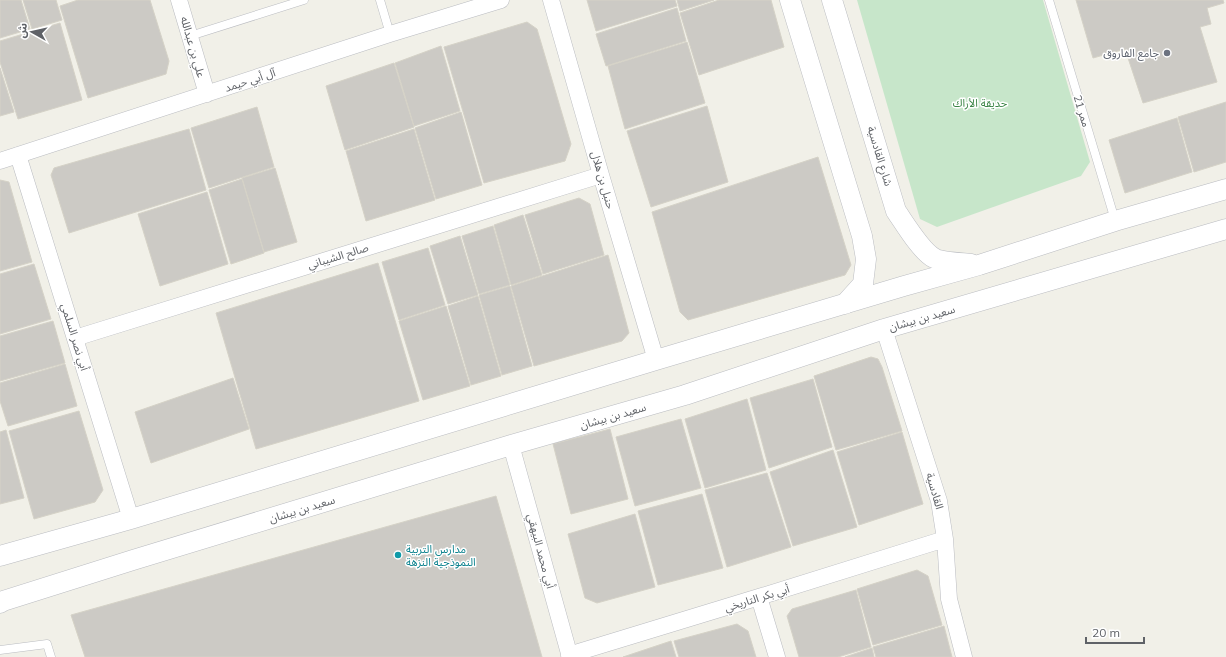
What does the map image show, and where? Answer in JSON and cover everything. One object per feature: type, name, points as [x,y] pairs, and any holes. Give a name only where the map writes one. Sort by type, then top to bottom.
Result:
[{"type":"street","name":"علي بن عبدالله","points":[[179,0],[207,94]]},
{"type":"street","name":"آل أبي حيمد","points":[[0,162],[390,34],[501,0]]},
{"type":"street","name":"حنبل بن هلال","points":[[551,0],[656,360]]},
{"type":"street","points":[[790,0],[862,236],[866,259],[863,284],[844,305]]},
{"type":"street","name":"شارع القادسية","points":[[832,0],[896,211],[909,231],[929,255],[935,259],[979,265]]},
{"type":"street","points":[[839,24],[841,0]]},
{"type":"street","name":"أبي نصر السلمي","points":[[18,156],[76,338],[131,519]]},
{"type":"street","name":"صالح الشيباني","points":[[76,338],[601,175]]},
{"type":"street","points":[[0,556],[131,519],[656,360],[979,265],[1115,221],[1226,189]]},
{"type":"street","name":"سعيد بن بيشان","points":[[0,604],[3,601],[37,590],[511,445],[685,395],[884,329],[1226,229]]},
{"type":"street","name":"القادسية","points":[[884,329],[939,501],[945,539],[949,599],[964,657]]},
{"type":"street","name":"أبي محمد البيهقي","points":[[511,445],[570,656]]},
{"type":"street","name":"أبي بكر التاريخي","points":[[570,656],[945,539]]},
{"type":"street","points":[[0,561],[26,549]]},
{"type":"street","points":[[0,593],[37,590]]},
{"type":"street","points":[[759,597],[777,657]]},
{"type":"lane","points":[[190,36],[267,10],[304,0]]},
{"type":"lane","points":[[380,0],[390,34]]},
{"type":"lane","name":"ممر 21","points":[[1049,0],[1115,221]]},
{"type":"lane","points":[[0,650],[47,644],[51,657]]},
{"type":"green space","name":"حديقة الأراك","points":[[857,0],[1043,0],[1090,162],[1081,176],[937,227],[920,219]]},
{"type":"building","points":[[0,0],[21,0],[30,29],[0,38]]},
{"type":"building","points":[[23,0],[56,0],[62,20],[32,29]]},
{"type":"building","points":[[78,0],[150,0],[169,61],[166,74],[88,98],[60,6]]},
{"type":"building","points":[[587,0],[675,0],[677,6],[596,31]]},
{"type":"building","points":[[677,0],[714,0],[680,11]]},
{"type":"building","points":[[719,0],[771,0],[784,47],[699,75],[680,13]]},
{"type":"building","name":"جامع الفاروق","points":[[1076,0],[1223,0],[1224,3],[1207,8],[1211,24],[1200,27],[1217,82],[1143,103],[1125,49],[1093,58]]},
{"type":"building","points":[[677,8],[686,41],[606,66],[596,34]]},
{"type":"building","points":[[527,22],[537,29],[571,144],[565,161],[484,183],[444,47]]},
{"type":"building","points":[[60,23],[82,100],[18,119],[0,62],[0,41]]},
{"type":"building","points":[[687,42],[705,103],[625,129],[608,66]]},
{"type":"building","points":[[441,46],[460,111],[414,126],[395,63]]},
{"type":"building","points":[[394,63],[414,127],[345,150],[326,86]]},
{"type":"building","points":[[0,68],[14,112],[0,116]]},
{"type":"building","points":[[1226,102],[1226,162],[1194,172],[1178,117]]},
{"type":"building","points":[[707,106],[728,182],[651,207],[627,131]]},
{"type":"building","points":[[257,107],[274,167],[209,188],[191,128]]},
{"type":"building","points":[[461,112],[482,185],[436,199],[415,128]]},
{"type":"building","points":[[1177,118],[1192,172],[1125,193],[1109,140]]},
{"type":"building","points":[[189,129],[206,190],[69,233],[51,175],[54,168]]},
{"type":"building","points":[[414,129],[435,200],[366,221],[346,151]]},
{"type":"building","points":[[818,157],[851,265],[845,275],[688,320],[680,312],[652,212]]},
{"type":"building","points":[[275,168],[297,242],[264,252],[242,178]]},
{"type":"building","points":[[242,179],[264,253],[231,264],[209,190]]},
{"type":"building","points":[[0,180],[9,182],[32,262],[0,271]]},
{"type":"building","points":[[207,192],[228,264],[160,286],[138,214]]},
{"type":"building","points":[[579,198],[590,204],[604,255],[543,274],[525,215]]},
{"type":"building","points":[[523,215],[542,275],[511,285],[494,225]]},
{"type":"building","points":[[493,226],[510,285],[479,294],[462,236]]},
{"type":"building","points":[[460,236],[478,295],[448,304],[430,246]]},
{"type":"building","points":[[428,248],[445,305],[399,320],[382,262]]},
{"type":"building","points":[[608,255],[629,333],[622,341],[534,366],[511,286]]},
{"type":"building","points":[[378,263],[419,401],[256,449],[216,313]]},
{"type":"building","points":[[34,264],[51,319],[0,334],[0,274]]},
{"type":"building","points":[[510,286],[532,366],[502,375],[479,295]]},
{"type":"building","points":[[478,296],[501,376],[471,385],[448,306]]},
{"type":"building","points":[[446,306],[470,386],[423,400],[399,321]]},
{"type":"building","points":[[53,321],[65,363],[0,381],[0,336]]},
{"type":"building","points":[[871,357],[878,359],[882,367],[902,431],[836,450],[814,376]]},
{"type":"building","points":[[65,364],[77,406],[8,426],[0,401],[0,383]]},
{"type":"building","points":[[233,378],[249,429],[151,463],[135,412]]},
{"type":"building","points":[[813,379],[832,447],[769,468],[750,398]]},
{"type":"building","points":[[747,399],[766,470],[705,488],[685,419]]},
{"type":"building","points":[[79,411],[103,490],[95,502],[34,519],[9,431]]},
{"type":"building","points":[[681,419],[701,488],[635,506],[616,437]]},
{"type":"building","points":[[610,429],[628,499],[571,514],[553,444]]},
{"type":"building","points":[[6,430],[24,498],[0,504],[0,432]]},
{"type":"building","points":[[902,432],[923,504],[859,525],[837,452]]},
{"type":"building","points":[[833,450],[857,527],[793,546],[770,472]]},
{"type":"building","points":[[767,473],[791,547],[727,567],[705,490]]},
{"type":"building","points":[[702,494],[723,568],[658,585],[638,511]]},
{"type":"building","name":"مدارس التربية النموذجية النزهة","points":[[496,496],[542,657],[85,657],[71,615]]},
{"type":"building","points":[[635,514],[655,587],[597,603],[585,598],[568,534]]},
{"type":"building","points":[[917,570],[928,576],[942,625],[873,645],[857,589]]},
{"type":"building","points":[[856,590],[871,647],[838,657],[799,657],[787,616],[792,609]]},
{"type":"building","points":[[737,624],[748,631],[756,657],[679,657],[674,641]]},
{"type":"building","points":[[944,626],[952,657],[876,657],[873,647]]},
{"type":"building","points":[[671,641],[676,657],[623,657]]},
{"type":"building","points":[[872,648],[874,657],[845,657]]},
{"type":"place","name":"جامع الفاروق","points":[[1167,53]]},
{"type":"place","name":"مدارس التربية النموذجية النزهة","points":[[398,555]]}]
